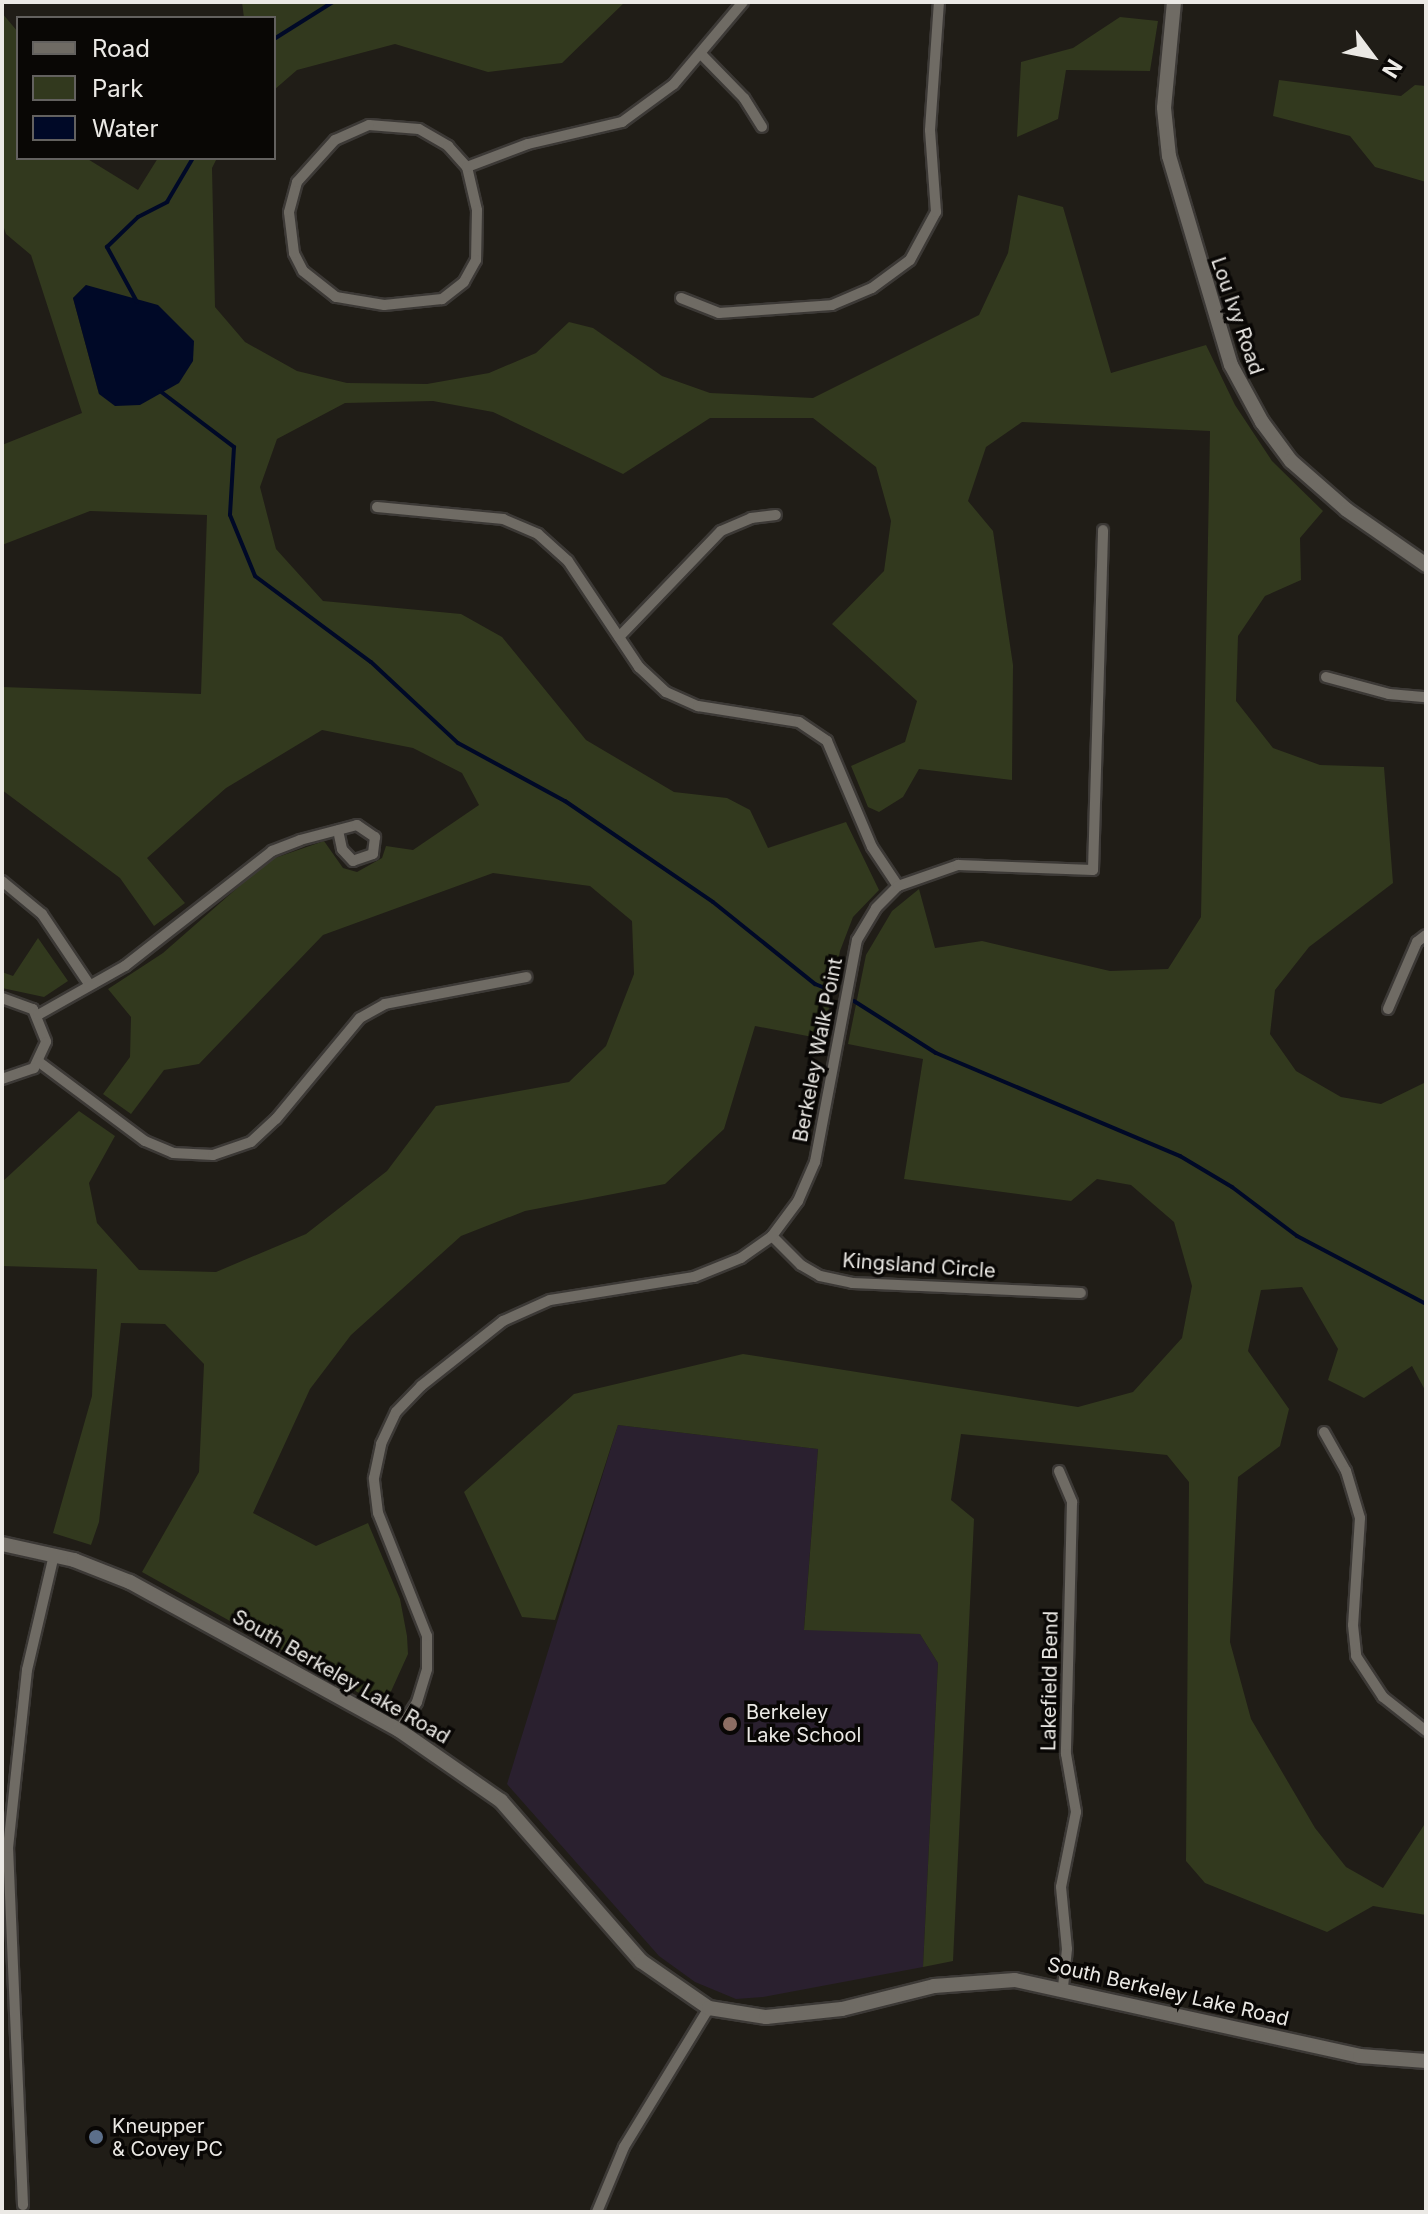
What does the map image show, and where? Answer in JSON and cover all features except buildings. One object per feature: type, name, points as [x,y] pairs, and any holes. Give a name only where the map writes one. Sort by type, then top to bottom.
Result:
[{"type":"street","points":[[467,167],[528,144],[622,122],[674,84],[743,2]]},
{"type":"street","points":[[681,298],[719,313],[832,305],[872,288],[910,260],[936,212],[930,130],[939,2]]},
{"type":"street","name":"Lou Ivy Road","points":[[1174,2],[1164,108],[1169,156],[1231,365],[1262,422],[1291,461],[1347,510],[1426,565]]},
{"type":"street","points":[[701,54],[744,98],[762,127]]},
{"type":"street","points":[[369,125],[403,125],[448,146],[467,167],[478,245],[470,272],[453,292],[430,303],[384,305],[336,297],[303,271],[289,233],[292,197],[308,165],[335,140],[369,125]]},
{"type":"street","points":[[377,507],[503,519],[538,534],[568,561],[639,667],[666,692],[698,706],[799,722],[827,741],[872,847],[898,886]]},
{"type":"street","points":[[619,637],[721,531],[751,518],[776,515]]},
{"type":"street","name":"Berkeley Walk Point","points":[[399,1730],[420,1691],[427,1636],[378,1513],[374,1478],[381,1444],[396,1412],[421,1386],[503,1321],[550,1300],[694,1277],[741,1258],[772,1236],[798,1201],[815,1162],[857,940],[876,908],[898,886],[958,865],[1093,870],[1103,530]]},
{"type":"street","points":[[1326,677],[1389,694],[1426,697]]},
{"type":"street","points":[[38,1015],[172,932],[241,871],[272,851],[338,830]]},
{"type":"street","points":[[2,881],[42,914],[89,984]]},
{"type":"street","points":[[1388,1009],[1417,942],[1426,935]]},
{"type":"street","points":[[39,1062],[145,1141],[173,1153],[213,1155],[251,1142],[276,1119],[360,1018],[385,1004],[526,977]]},
{"type":"street","points":[[2,998],[26,1004],[38,1015],[46,1042],[39,1062],[20,1077],[2,1079]]},
{"type":"street","name":"Kingsland Circle","points":[[772,1236],[801,1265],[820,1276],[852,1283],[1081,1293]]},
{"type":"street","points":[[1324,1432],[1346,1471],[1360,1518],[1353,1625],[1356,1656],[1383,1697],[1426,1731]]},
{"type":"street","name":"Lakefield Bend","points":[[1059,1471],[1072,1502],[1066,1754],[1076,1812],[1060,1899],[1067,1949],[1063,1987]]},
{"type":"street","name":"South Berkeley Lake Road","points":[[2,1544],[54,1555],[130,1582],[399,1730],[501,1801],[641,1961],[709,2008],[766,2017],[842,2009],[977,1980],[1063,1987],[1360,2056],[1426,2061]]},
{"type":"street","points":[[23,2205],[8,1848],[27,1670],[54,1555]]},
{"type":"street","points":[[597,2212],[624,2147],[709,2008]]},
{"type":"shaded area","name":"Berkeley Lake School","points":[[618,1425],[818,1449],[804,1629],[920,1634],[938,1663],[923,1967],[763,1997],[736,1999],[695,1982],[659,1956],[507,1784]]},
{"type":"green space","points":[[242,2],[625,2],[562,63],[488,72],[395,44],[297,70],[276,88],[276,16],[244,16]]},
{"type":"green space","points":[[2,13],[16,30],[16,160],[89,160],[138,190],[157,160],[216,160],[212,168],[215,307],[245,342],[297,371],[347,383],[427,384],[489,373],[536,353],[569,322],[593,328],[662,376],[710,393],[813,398],[979,315],[1008,253],[1018,195],[1063,207],[1111,373],[1206,345],[1235,405],[1272,461],[1323,511],[1300,538],[1301,580],[1265,596],[1238,636],[1236,701],[1273,748],[1320,765],[1384,767],[1393,883],[1309,947],[1275,990],[1270,1034],[1296,1071],[1341,1097],[1381,1104],[1426,1082],[1426,1392],[1412,1366],[1364,1398],[1328,1380],[1338,1349],[1302,1287],[1261,1290],[1248,1351],[1289,1409],[1280,1446],[1238,1477],[1230,1642],[1251,1719],[1315,1828],[1346,1867],[1383,1888],[1426,1822],[1426,1915],[1373,1906],[1327,1932],[1205,1883],[1186,1861],[1189,1482],[1167,1455],[961,1434],[951,1500],[974,1519],[953,1961],[923,1967],[938,1663],[920,1634],[804,1630],[818,1449],[618,1425],[555,1620],[522,1617],[464,1492],[574,1394],[743,1354],[1078,1407],[1133,1392],[1182,1338],[1192,1286],[1174,1222],[1131,1185],[1097,1179],[1071,1201],[904,1179],[923,1059],[848,1044],[866,955],[892,911],[919,889],[935,948],[982,941],[1110,971],[1168,969],[1201,917],[1210,431],[1022,422],[986,447],[968,501],[993,531],[1013,665],[1012,780],[919,769],[903,797],[879,812],[868,807],[851,766],[905,742],[917,701],[832,624],[884,571],[891,521],[876,467],[813,418],[710,418],[623,474],[493,412],[433,401],[345,403],[277,439],[260,487],[276,549],[323,601],[461,614],[502,637],[586,740],[674,792],[727,798],[750,810],[768,848],[846,822],[879,890],[853,917],[840,951],[823,1039],[755,1026],[724,1129],[665,1184],[525,1211],[461,1236],[351,1335],[310,1389],[253,1513],[316,1546],[368,1523],[400,1599],[407,1636],[408,1654],[388,1698],[377,1703],[142,1572],[199,1472],[204,1364],[165,1324],[121,1323],[99,1522],[91,1545],[53,1533],[92,1396],[97,1269],[2,1266],[2,1182],[79,1111],[115,1136],[89,1183],[97,1223],[139,1270],[216,1272],[306,1234],[387,1171],[436,1106],[569,1082],[606,1046],[634,974],[632,921],[590,886],[493,873],[323,935],[199,1064],[164,1070],[131,1114],[103,1094],[130,1057],[131,1017],[108,989],[163,953],[269,860],[324,841],[343,868],[357,872],[382,858],[386,846],[413,850],[479,805],[462,773],[413,748],[322,730],[226,788],[147,858],[185,903],[154,926],[120,878],[2,790],[2,687],[201,694],[207,515],[90,511],[2,545],[2,445],[82,413],[31,255],[6,234],[2,222]],"holes":[[[86,285],[99,394],[73,298]]]},
{"type":"green space","points":[[1120,17],[1158,21],[1150,71],[1066,70],[1058,119],[1017,137],[1021,62],[1073,48]]},
{"type":"green space","points":[[1279,80],[1401,96],[1415,85],[1426,86],[1426,182],[1375,167],[1350,136],[1273,116]]},
{"type":"green space","points":[[38,938],[68,981],[44,997],[2,988],[2,972],[13,976]]},
{"type":"water","points":[[86,285],[158,305],[194,341],[193,361],[179,383],[140,405],[115,406],[99,394],[73,298]]},
{"type":"waterway","points":[[276,38],[333,2]]},
{"type":"waterway","points":[[137,302],[107,247],[138,217],[167,202],[192,160]]},
{"type":"waterway","points":[[160,391],[234,447],[230,515],[255,576],[371,662],[458,743],[565,801],[713,902],[815,984],[835,992]]},
{"type":"waterway","points":[[854,1001],[936,1053],[1180,1156],[1232,1187],[1297,1236],[1426,1304]]},
{"type":"place","name":"Berkeley Lake School","points":[[730,1724]]},
{"type":"place","name":"Kneupper & Covey PC","points":[[96,2137]]}]
